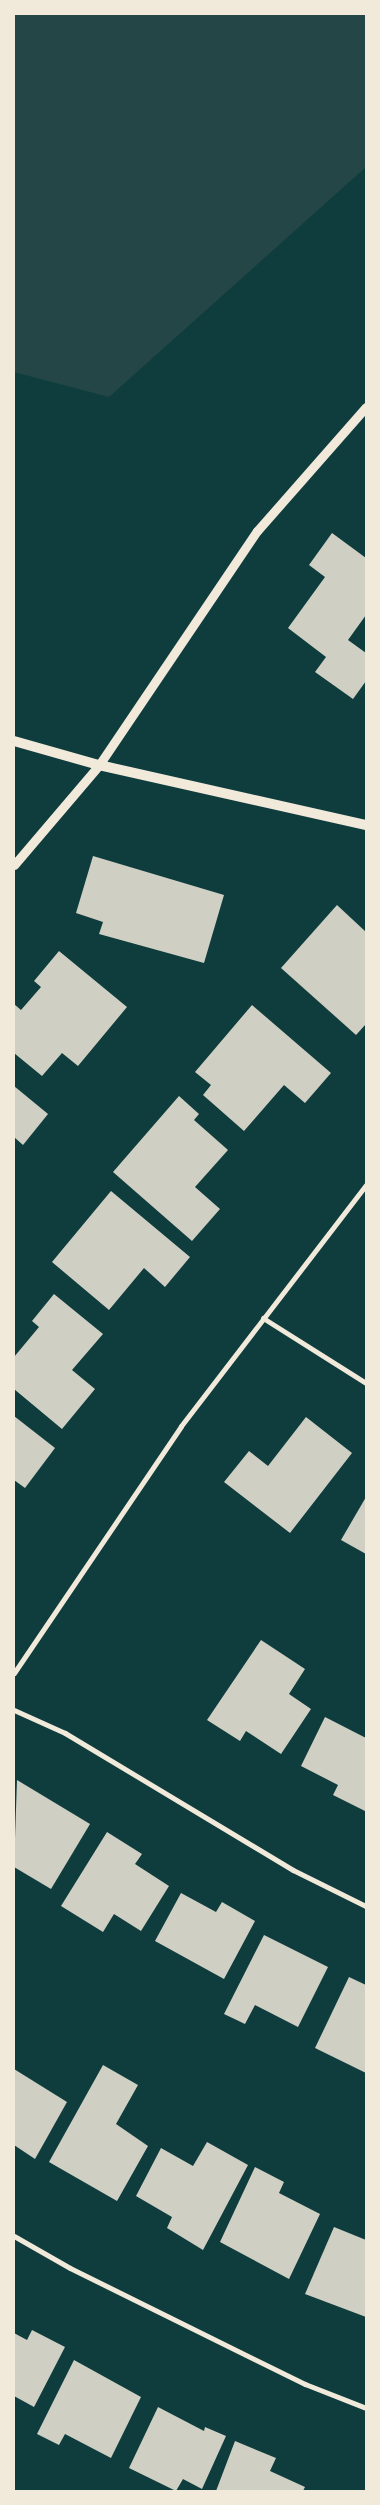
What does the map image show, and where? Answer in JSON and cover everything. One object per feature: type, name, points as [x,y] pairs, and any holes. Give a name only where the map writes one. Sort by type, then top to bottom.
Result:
[{"type":"main road","points":[[14,741],[98,765],[366,826]]},
{"type":"street","points":[[14,865],[98,765],[257,531],[366,407]]},
{"type":"street","points":[[14,1673],[90,1555],[263,1318],[366,1185]]},
{"type":"street","points":[[263,1318],[366,1382]]},
{"type":"street","points":[[14,1710],[65,1733],[294,1870],[366,1906]]},
{"type":"street","points":[[14,2236],[70,2268],[305,2384],[366,2408]]},
{"type":"shaded area","points":[[14,14],[366,14],[366,167],[109,397],[14,372]]},
{"type":"building","points":[[332,533],[366,558],[366,615],[348,640],[366,653],[366,681],[353,699],[315,672],[326,657],[288,628],[325,577],[309,565]]},
{"type":"building","points":[[93,856],[224,895],[204,963],[99,934],[103,922],[76,913]]},
{"type":"building","points":[[337,905],[366,932],[366,1024],[356,1035],[281,968]]},
{"type":"building","points":[[59,951],[127,1007],[78,1066],[62,1053],[42,1076],[14,1053],[14,1004],[21,1010],[41,987],[34,981]]},
{"type":"building","points":[[252,1005],[331,1073],[305,1103],[284,1085],[244,1131],[203,1095],[211,1085],[195,1072]]},
{"type":"building","points":[[14,1086],[48,1114],[23,1145],[14,1137]]},
{"type":"building","points":[[179,1096],[199,1114],[194,1120],[228,1150],[195,1187],[220,1209],[192,1241],[113,1172]]},
{"type":"building","points":[[111,1191],[190,1257],[165,1287],[144,1268],[109,1310],[52,1262]]},
{"type":"building","points":[[54,1294],[103,1334],[72,1370],[95,1389],[62,1429],[14,1389],[14,1357],[39,1327],[32,1321]]},
{"type":"building","points":[[14,1416],[55,1448],[25,1488],[14,1480]]},
{"type":"building","points":[[306,1417],[352,1453],[290,1533],[224,1482],[249,1451],[268,1466]]},
{"type":"building","points":[[366,1497],[366,1554],[341,1540]]},
{"type":"building","points":[[261,1640],[305,1669],[289,1694],[311,1709],[281,1754],[246,1731],[240,1741],[207,1720]]},
{"type":"building","points":[[325,1717],[366,1738],[365,1811],[333,1795],[338,1785],[301,1766]]},
{"type":"building","points":[[17,1780],[90,1824],[51,1889],[14,1867]]},
{"type":"building","points":[[107,1832],[142,1854],[135,1864],[169,1886],[141,1931],[114,1914],[103,1932],[61,1906]]},
{"type":"building","points":[[181,1893],[216,1912],[222,1902],[255,1921],[224,1979],[155,1941]]},
{"type":"building","points":[[264,1935],[328,1967],[298,2027],[255,2005],[245,2024],[224,2014]]},
{"type":"building","points":[[349,1977],[366,1985],[366,2073],[315,2048]]},
{"type":"building","points":[[103,2065],[138,2085],[116,2124],[148,2146],[117,2201],[49,2162]]},
{"type":"building","points":[[14,2069],[67,2102],[35,2159],[14,2145]]},
{"type":"building","points":[[207,2142],[248,2165],[203,2250],[167,2228],[172,2217],[136,2196],[161,2148],[193,2166]]},
{"type":"building","points":[[255,2167],[284,2182],[279,2193],[320,2214],[289,2279],[220,2242]]},
{"type":"building","points":[[334,2227],[366,2240],[366,2317],[305,2294]]},
{"type":"building","points":[[32,2330],[65,2347],[34,2407],[14,2396],[14,2333],[27,2340]]},
{"type":"building","points":[[74,2360],[141,2397],[111,2458],[65,2434],[59,2445],[37,2434]]},
{"type":"building","points":[[158,2407],[204,2431],[205,2427],[226,2436],[202,2489],[183,2479],[176,2491],[129,2468]]},
{"type":"building","points":[[235,2441],[276,2458],[270,2471],[305,2487],[303,2491],[216,2491]]}]
